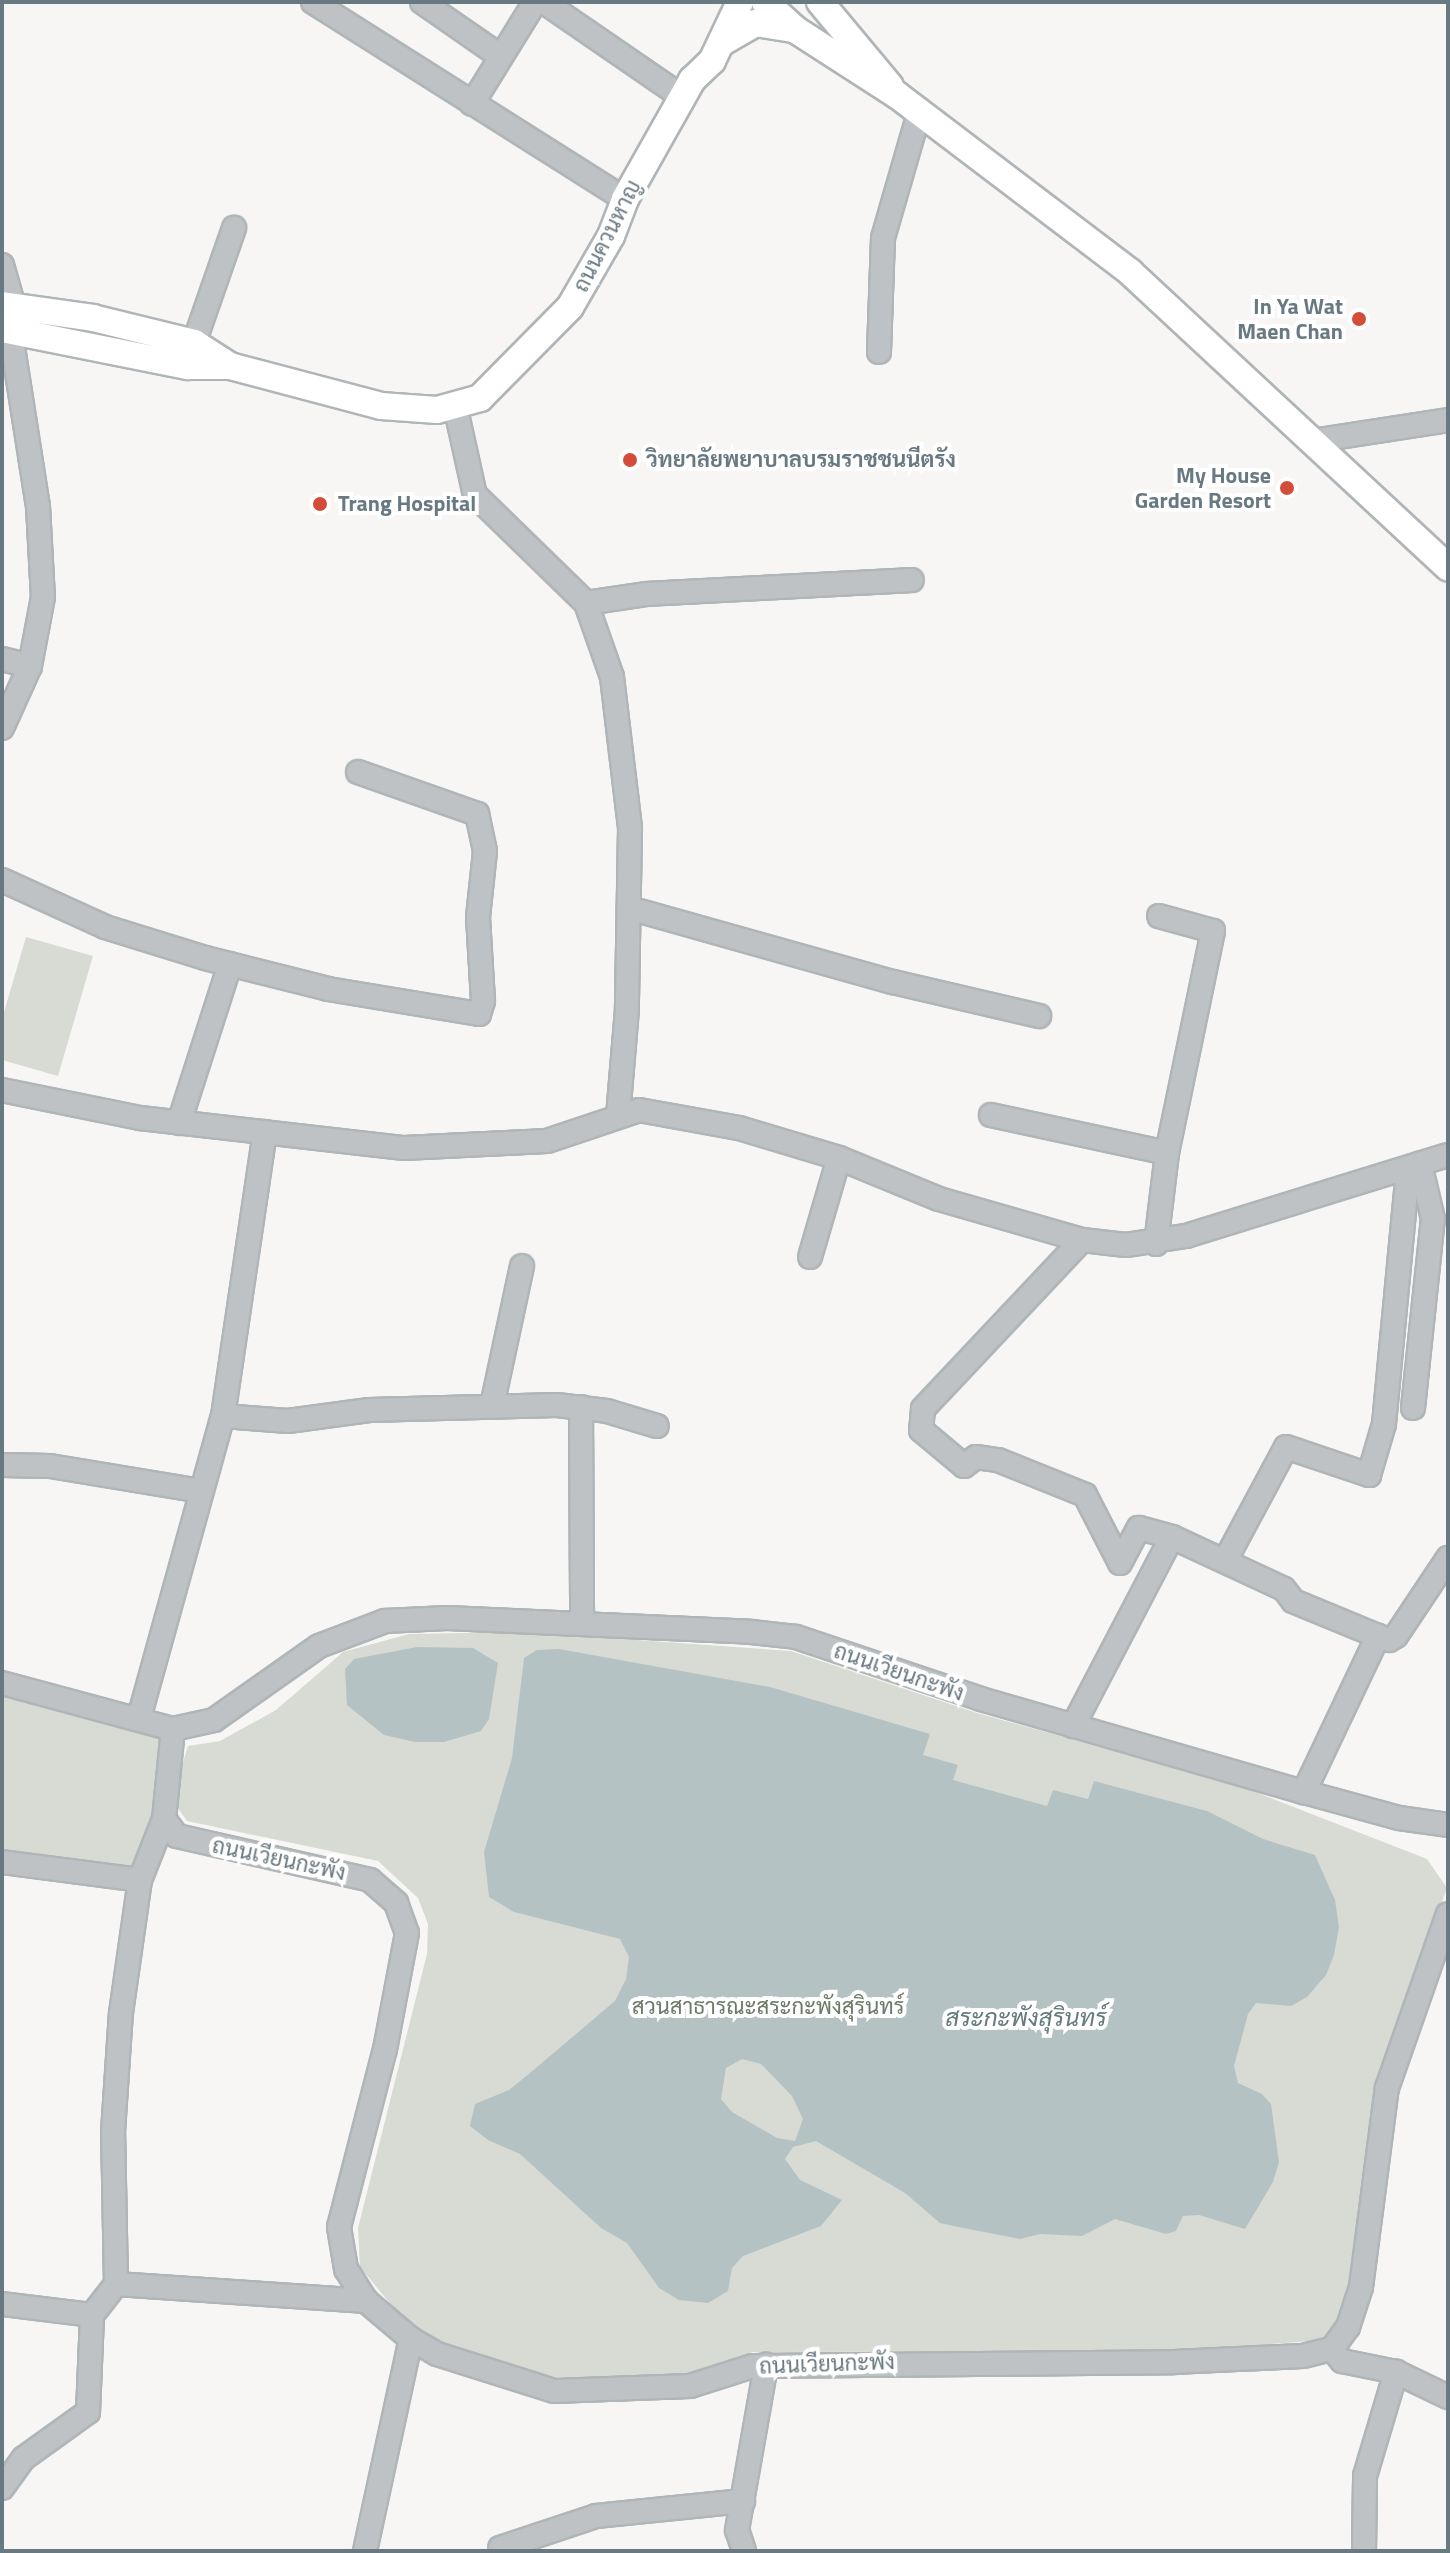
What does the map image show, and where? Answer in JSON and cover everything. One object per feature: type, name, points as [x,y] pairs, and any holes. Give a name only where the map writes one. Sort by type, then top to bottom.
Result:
[{"type":"main road","name":"ถนนควนหาญ","points":[[687,89],[698,49],[720,2]]},
{"type":"main road","name":"ถนนควนหาญ","points":[[7,316],[188,366],[230,366],[381,406],[437,410],[480,398],[570,307],[611,236],[625,199],[687,89],[712,61],[740,2]]},
{"type":"main road","points":[[765,2],[796,30],[897,95],[1130,272],[1448,567]]},
{"type":"main road","points":[[820,2],[897,95]]},
{"type":"main road","points":[[721,43],[755,23],[796,30]]},
{"type":"main road","name":"ถนนควนหาญ","points":[[7,316],[194,343],[230,366]]},
{"type":"street","points":[[313,2],[625,199]]},
{"type":"street","points":[[422,2],[500,56]]},
{"type":"street","points":[[472,104],[535,2]]},
{"type":"street","points":[[544,2],[687,89]]},
{"type":"street","points":[[879,352],[883,238],[919,113]]},
{"type":"street","points":[[194,343],[234,228]]},
{"type":"street","points":[[2,265],[7,316],[38,506],[43,597],[30,666],[2,728]]},
{"type":"street","points":[[455,405],[475,495],[586,603],[612,677],[624,745],[629,908],[618,1116]]},
{"type":"street","points":[[1313,441],[1448,420]]},
{"type":"street","points":[[586,603],[647,594],[912,580]]},
{"type":"street","points":[[2,659],[30,666]]},
{"type":"street","points":[[2,880],[105,927],[230,964],[328,989],[479,1014],[483,1001],[478,917],[485,851],[477,814],[358,772]]},
{"type":"street","points":[[629,908],[893,982],[1039,1016]]},
{"type":"street","points":[[1156,1244],[1167,1153],[1213,931],[1159,916]]},
{"type":"street","points":[[179,1123],[230,964]]},
{"type":"street","points":[[2,1090],[179,1123],[404,1148],[484,1147],[547,1141],[639,1110],[739,1128],[839,1158],[939,1199],[1082,1240],[1156,1244],[1448,1155]]},
{"type":"street","points":[[991,1115],[1167,1153]]},
{"type":"street","points":[[139,1718],[223,1416],[265,1132]]},
{"type":"street","points":[[810,1257],[839,1158]]},
{"type":"street","points":[[1413,1408],[1433,1219],[1414,1167]]},
{"type":"street","points":[[1225,1561],[1286,1447],[1369,1475],[1384,1424],[1414,1167]]},
{"type":"street","points":[[1082,1240],[923,1409],[921,1430],[964,1466],[976,1457],[998,1460],[1085,1495],[1120,1563],[1139,1528],[1172,1537],[1284,1589],[1293,1601],[1389,1640],[1396,1636],[1448,1558]]},
{"type":"street","points":[[492,1406],[522,1266]]},
{"type":"street","points":[[223,1416],[288,1421],[369,1410],[581,1407],[657,1426]]},
{"type":"street","points":[[581,1407],[582,1623]]},
{"type":"street","points":[[2,1465],[50,1466],[201,1491]]},
{"type":"street","points":[[1073,1726],[1172,1537]]},
{"type":"street","name":"ถนนเวียนกะพัง","points":[[173,1729],[214,1720],[319,1646],[385,1621],[582,1623],[796,1637],[1073,1726],[1399,1818],[1448,1825]]},
{"type":"street","points":[[1304,1792],[1378,1636]]},
{"type":"street","points":[[2,1683],[173,1729],[164,1819],[140,1880],[113,2132],[116,2284],[92,2315],[88,2412],[24,2458],[2,2488]]},
{"type":"street","name":"ถนนเวียนกะพัง","points":[[164,1819],[177,1836],[370,1880],[396,1903],[407,1933],[402,1971],[339,2227],[346,2269],[366,2301],[411,2339],[450,2359],[554,2391],[690,2386],[733,2369],[766,2365],[1174,2362],[1303,2356],[1332,2349]]},
{"type":"street","points":[[2,1862],[140,1880]]},
{"type":"street","points":[[1448,1914],[1387,2088],[1361,2287],[1348,2327],[1332,2349],[1342,2361],[1396,2372],[1448,2397]]},
{"type":"street","points":[[116,2284],[366,2301]]},
{"type":"street","points":[[2,2304],[92,2315]]},
{"type":"street","points":[[365,2551],[411,2339]]},
{"type":"street","points":[[744,2551],[737,2530],[766,2365]]},
{"type":"street","points":[[1364,2551],[1365,2476],[1396,2372]]},
{"type":"street","points":[[500,2548],[596,2516],[743,2501]]},
{"type":"green space","points":[[26,937],[93,956],[58,1076],[2,1060],[2,1019]]},
{"type":"green space","name":"สวนสาธารณะสระกะพังสุรินทร์","points":[[523,1632],[791,1651],[977,1713],[1240,1786],[1427,1859],[1447,1888],[1375,2087],[1352,2283],[1338,2321],[1324,2340],[1178,2351],[753,2352],[690,2373],[609,2379],[556,2377],[505,2365],[442,2342],[402,2318],[360,2267],[358,2228],[427,1954],[428,1924],[418,1898],[378,1861],[187,1821],[177,1807],[175,1788],[188,1746],[220,1741],[276,1710],[343,1652],[409,1634]]},
{"type":"green space","points":[[2,1679],[173,1729],[140,1880],[2,1862]]},
{"type":"water","points":[[417,1647],[473,1648],[498,1663],[489,1719],[481,1731],[444,1742],[415,1742],[384,1735],[347,1705],[345,1669],[354,1659]]},
{"type":"water","name":"สระกะพังสุรินทร์","points":[[559,1649],[770,1687],[930,1734],[923,1755],[958,1765],[953,1780],[1047,1806],[1053,1790],[1088,1799],[1094,1781],[1207,1811],[1263,1839],[1315,1855],[1335,1900],[1339,1927],[1334,1955],[1326,1975],[1307,1997],[1291,2006],[1256,2003],[1248,2014],[1234,2066],[1238,2083],[1262,2094],[1271,2104],[1279,2162],[1273,2182],[1245,2229],[1199,2215],[1183,2216],[1176,2231],[1166,2234],[1115,2219],[1082,2236],[1040,2234],[1020,2239],[958,2227],[940,2223],[905,2193],[816,2141],[793,2147],[785,2159],[800,2180],[842,2200],[821,2226],[743,2256],[732,2268],[728,2291],[708,2303],[679,2300],[659,2288],[627,2243],[601,2228],[520,2154],[488,2140],[470,2126],[475,2104],[509,2090],[530,2073],[615,2001],[626,1979],[629,1957],[620,1939],[514,1912],[489,1897],[484,1852],[512,1758],[524,1658],[537,1650]],"holes":[[[742,2059],[761,2064],[792,2096],[803,2119],[795,2141],[777,2138],[732,2112],[721,2099],[726,2068]]]},
{"type":"place","name":"In Ya Wat Maen Chan","points":[[1359,319]]},
{"type":"place","name":"วิทยาลัยพยาบาลบรมราชชนนีตรัง","points":[[630,460]]},
{"type":"place","name":"My House Garden Resort","points":[[1287,488]]},
{"type":"place","name":"Trang Hospital","points":[[320,504]]}]
